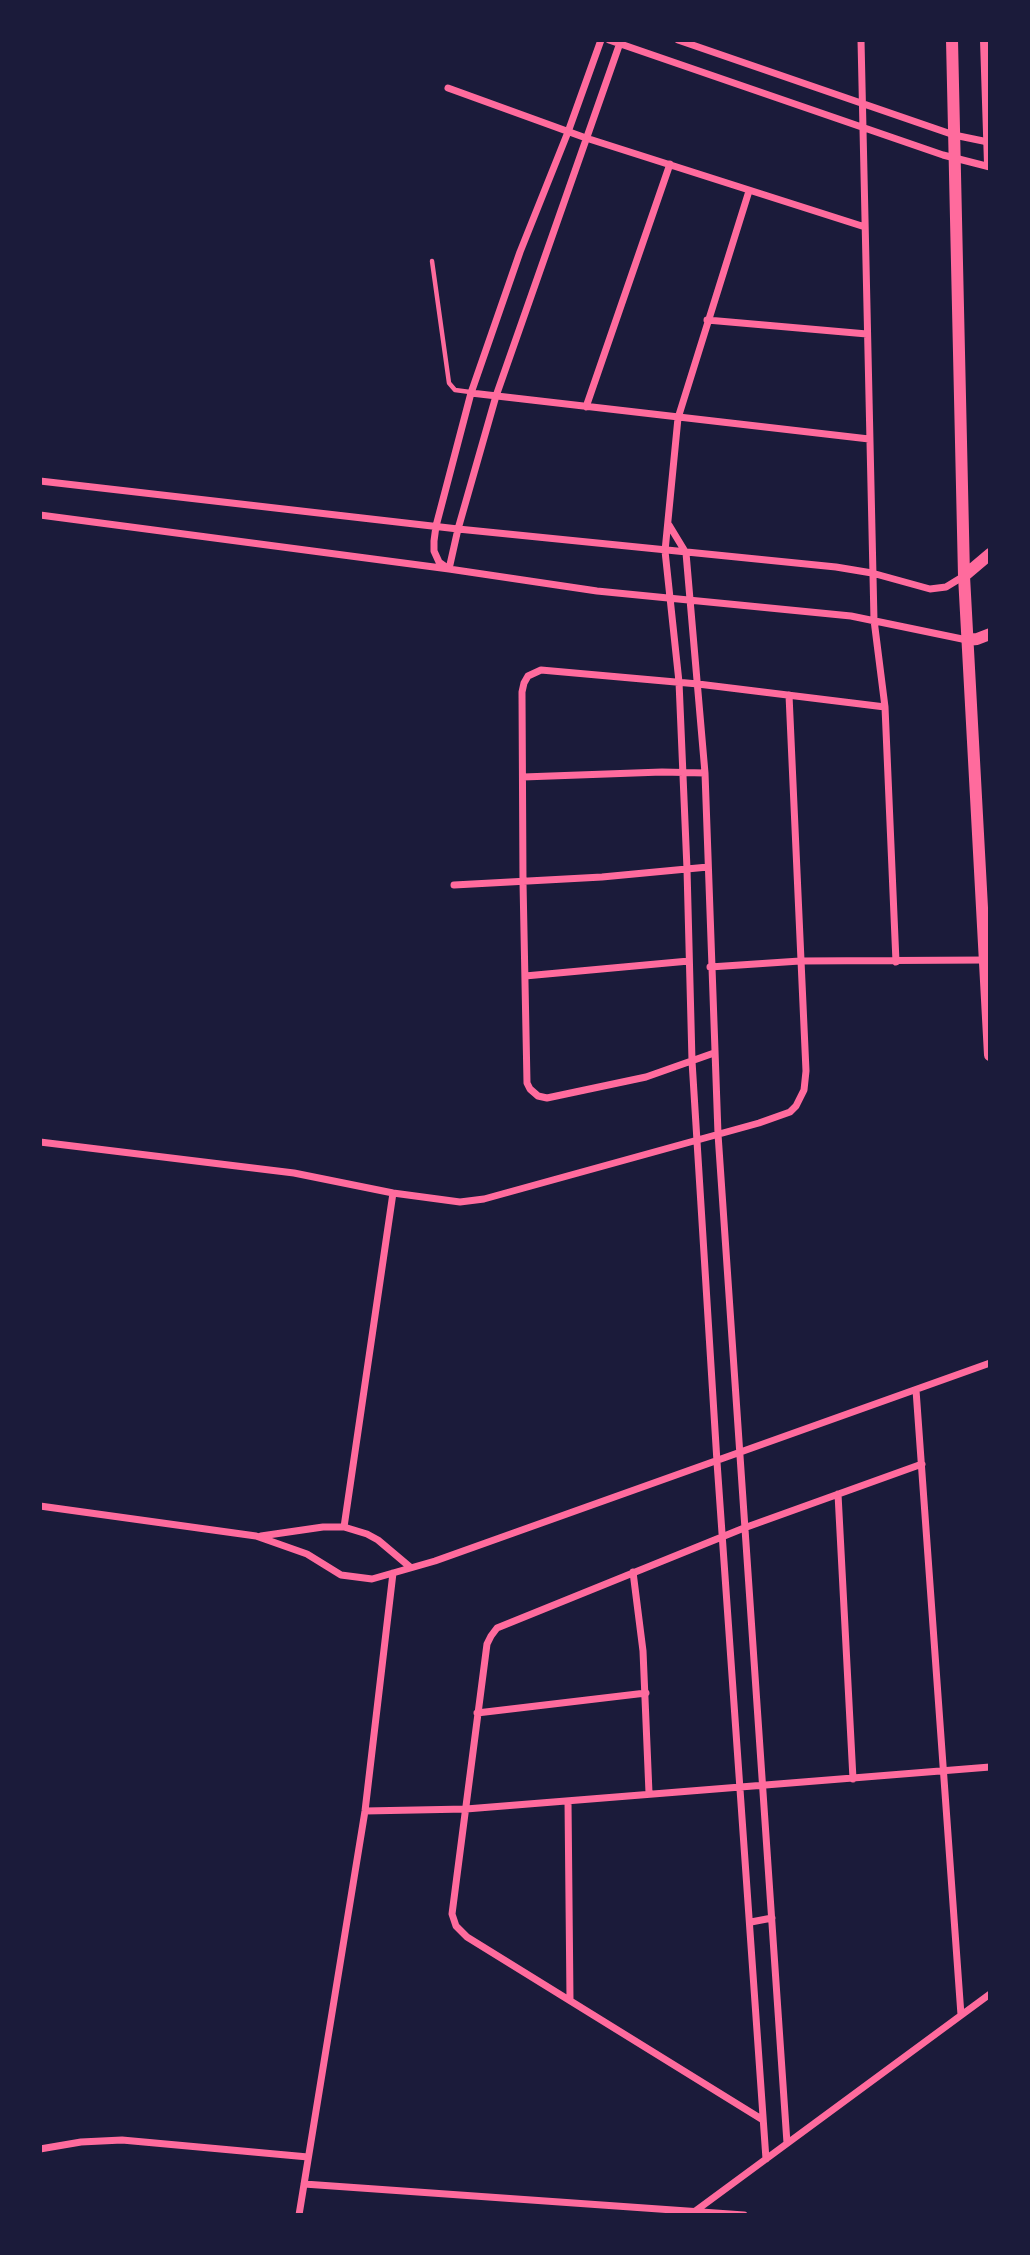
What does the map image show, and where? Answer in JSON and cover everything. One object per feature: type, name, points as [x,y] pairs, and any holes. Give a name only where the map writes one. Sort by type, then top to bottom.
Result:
[{"type":"street","points":[[449,569],[439,562],[434,551],[436,526],[471,393],[520,252],[568,132],[600,40]]},
{"type":"street","points":[[609,40],[954,158],[990,166],[986,40]]},
{"type":"street","points":[[678,40],[954,135],[989,142]]},
{"type":"street","points":[[861,40],[872,573],[874,620],[885,708],[895,962]]},
{"type":"street","points":[[952,40],[964,576],[987,960],[990,1055]]},
{"type":"street","points":[[449,569],[496,396],[621,42]]},
{"type":"street","points":[[448,88],[568,132],[865,227]]},
{"type":"street","points":[[586,407],[670,164]]},
{"type":"street","points":[[749,191],[678,418],[664,551],[679,682],[688,869],[692,1061],[766,2159]]},
{"type":"street","points":[[707,320],[867,334]]},
{"type":"street","points":[[471,393],[869,439]]},
{"type":"street","points":[[40,481],[664,551],[836,566],[938,589],[964,576],[990,554]]},
{"type":"street","points":[[40,515],[449,569],[597,592],[874,620],[967,640],[990,634]]},
{"type":"street","points":[[668,524],[686,553],[705,773],[713,1053],[787,2143]]},
{"type":"street","points":[[713,1053],[613,1086],[547,1098],[538,1096],[530,1089],[527,1083],[523,881],[524,683],[534,672],[541,670],[698,684],[885,708]]},
{"type":"street","points":[[40,1142],[294,1173],[393,1194],[452,1202],[484,1199],[789,1112],[800,1100],[806,1071],[789,695]]},
{"type":"street","points":[[523,777],[705,773]]},
{"type":"street","points":[[454,885],[602,877],[708,867]]},
{"type":"street","points":[[710,967],[800,961],[987,960]]},
{"type":"street","points":[[525,976],[689,961]]},
{"type":"street","points":[[344,1527],[393,1194]]},
{"type":"street","points":[[40,1506],[257,1536],[291,1547],[351,1578],[372,1579],[435,1561],[990,1363]]},
{"type":"street","points":[[916,1390],[961,2015]]},
{"type":"street","points":[[762,2120],[467,1937],[456,1926],[452,1914],[487,1644],[497,1628],[744,1528],[922,1464]]},
{"type":"street","points":[[838,1494],[853,1779]]},
{"type":"street","points":[[257,1536],[323,1527],[344,1527],[378,1540],[410,1567]]},
{"type":"street","points":[[299,2215],[365,1811],[393,1573]]},
{"type":"street","points":[[633,1573],[646,1693],[649,1793]]},
{"type":"street","points":[[477,1713],[646,1693]]},
{"type":"street","points":[[365,1811],[466,1809],[990,1767]]},
{"type":"street","points":[[568,1801],[570,2000]]},
{"type":"street","points":[[751,1922],[772,1918]]},
{"type":"street","points":[[692,2213],[990,1994]]},
{"type":"street","points":[[40,2149],[81,2142],[122,2140],[308,2157]]},
{"type":"street","points":[[303,2184],[744,2215]]},
{"type":"lane","points":[[432,261],[449,383],[455,390],[471,393]]}]
